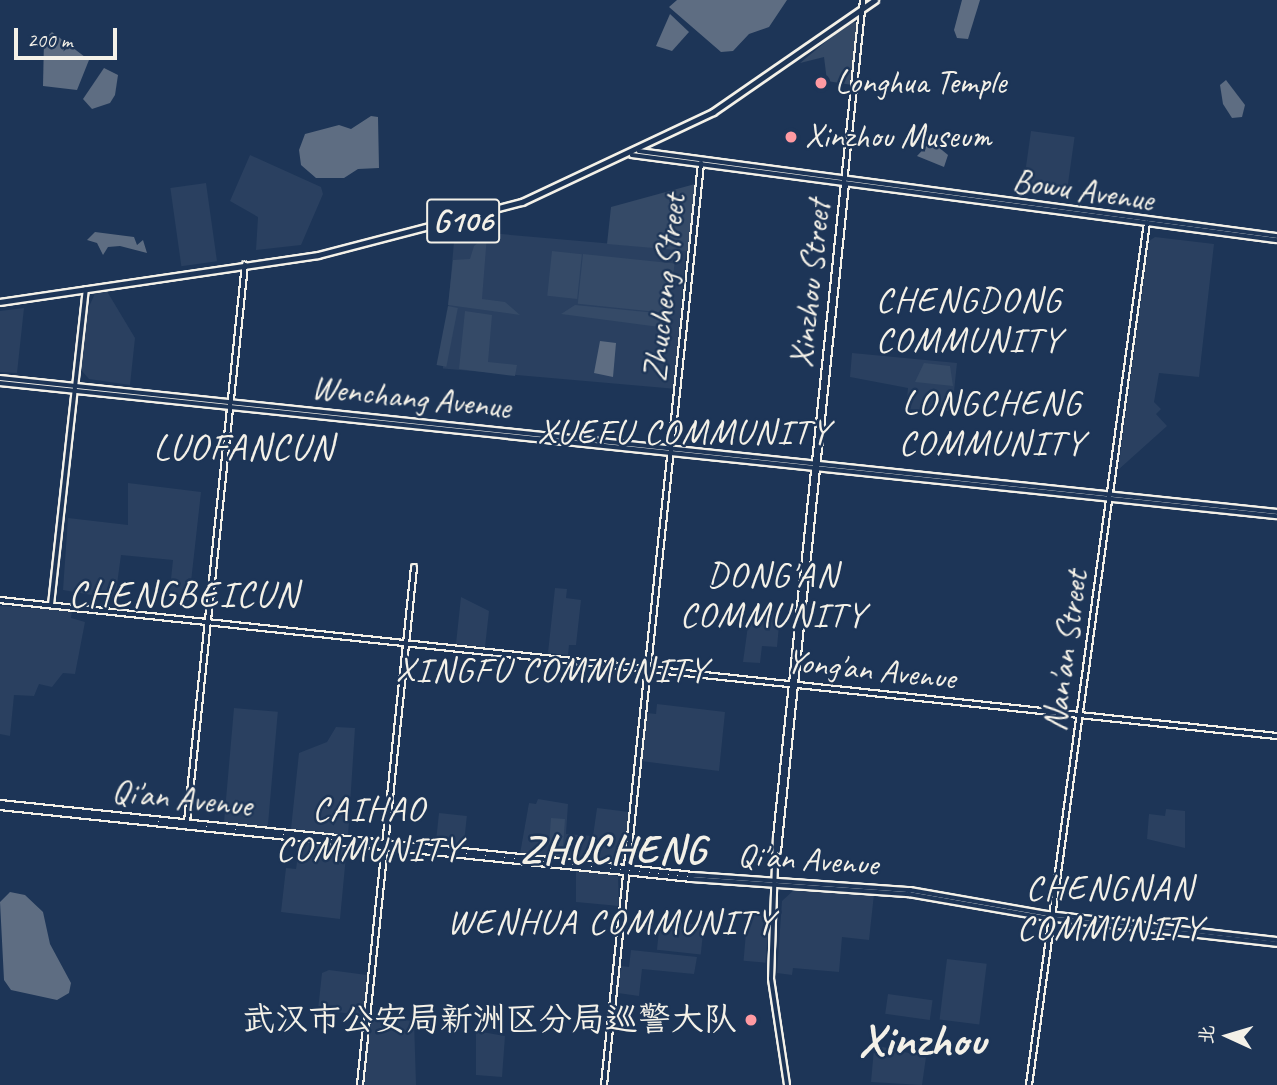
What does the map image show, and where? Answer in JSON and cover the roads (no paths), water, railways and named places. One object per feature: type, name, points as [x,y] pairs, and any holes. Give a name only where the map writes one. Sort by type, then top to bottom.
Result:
[{"type":"highway","name":"G106","points":[[0,302],[331,253],[453,224],[555,190],[632,155],[764,81],[874,0]]},
{"type":"main road","name":"Xinzhou Street","points":[[788,1085],[771,979],[776,860],[863,0]]},
{"type":"main road","name":"Bowu Avenue","points":[[639,151],[1147,223],[1277,238]]},
{"type":"main road","name":"Bowu Avenue","points":[[632,155],[1277,238]]},
{"type":"main road","name":"Zhucheng Street","points":[[604,1085],[701,163]]},
{"type":"main road","name":"Nan'an Street","points":[[1029,1085],[1147,223]]},
{"type":"main road","points":[[187,822],[245,265]]},
{"type":"main road","points":[[51,605],[86,289]]},
{"type":"main road","name":"Wenchang Avenue","points":[[0,381],[1277,514]]},
{"type":"main road","points":[[360,1085],[414,569]]},
{"type":"main road","name":"Yong'an Avenue","points":[[0,600],[1277,736]]},
{"type":"main road","name":"Qi'an Avenue","points":[[0,805],[187,822],[385,845]]},
{"type":"main road","name":"Qi'an Avenue","points":[[0,805],[626,870],[909,894],[1052,917],[1277,942]]},
{"type":"place","name":"Longhua Temple","points":[[821,83]]},
{"type":"place","name":"Xinzhou Museum","points":[[791,137]]},
{"type":"place","name":"武汉市公安局新洲区分局巡警大队","points":[[751,1020]]},
{"type":"district","name":"CHENGDONG COMMUNITY","points":[[969,320]]},
{"type":"district","name":"LONGCHENG COMMUNITY","points":[[992,423]]},
{"type":"district","name":"XUEFU COMMUNITY","points":[[684,432]]},
{"type":"district","name":"LUOFANCUN","points":[[244,447]]},
{"type":"district","name":"CHENGBEICUN","points":[[184,594]]},
{"type":"district","name":"DONG'AN COMMUNITY","points":[[773,595]]},
{"type":"district","name":"XINGFU COMMUNITY","points":[[552,670]]},
{"type":"district","name":"CAIHAO COMMUNITY","points":[[369,829]]},
{"type":"district","name":"ZHUCHENG","points":[[614,849]]},
{"type":"district","name":"CHENGNAN COMMUNITY","points":[[1110,908]]},
{"type":"district","name":"WENHUA COMMUNITY","points":[[611,922]]},
{"type":"district","name":"Xinzhou","points":[[922,1040]]}]
